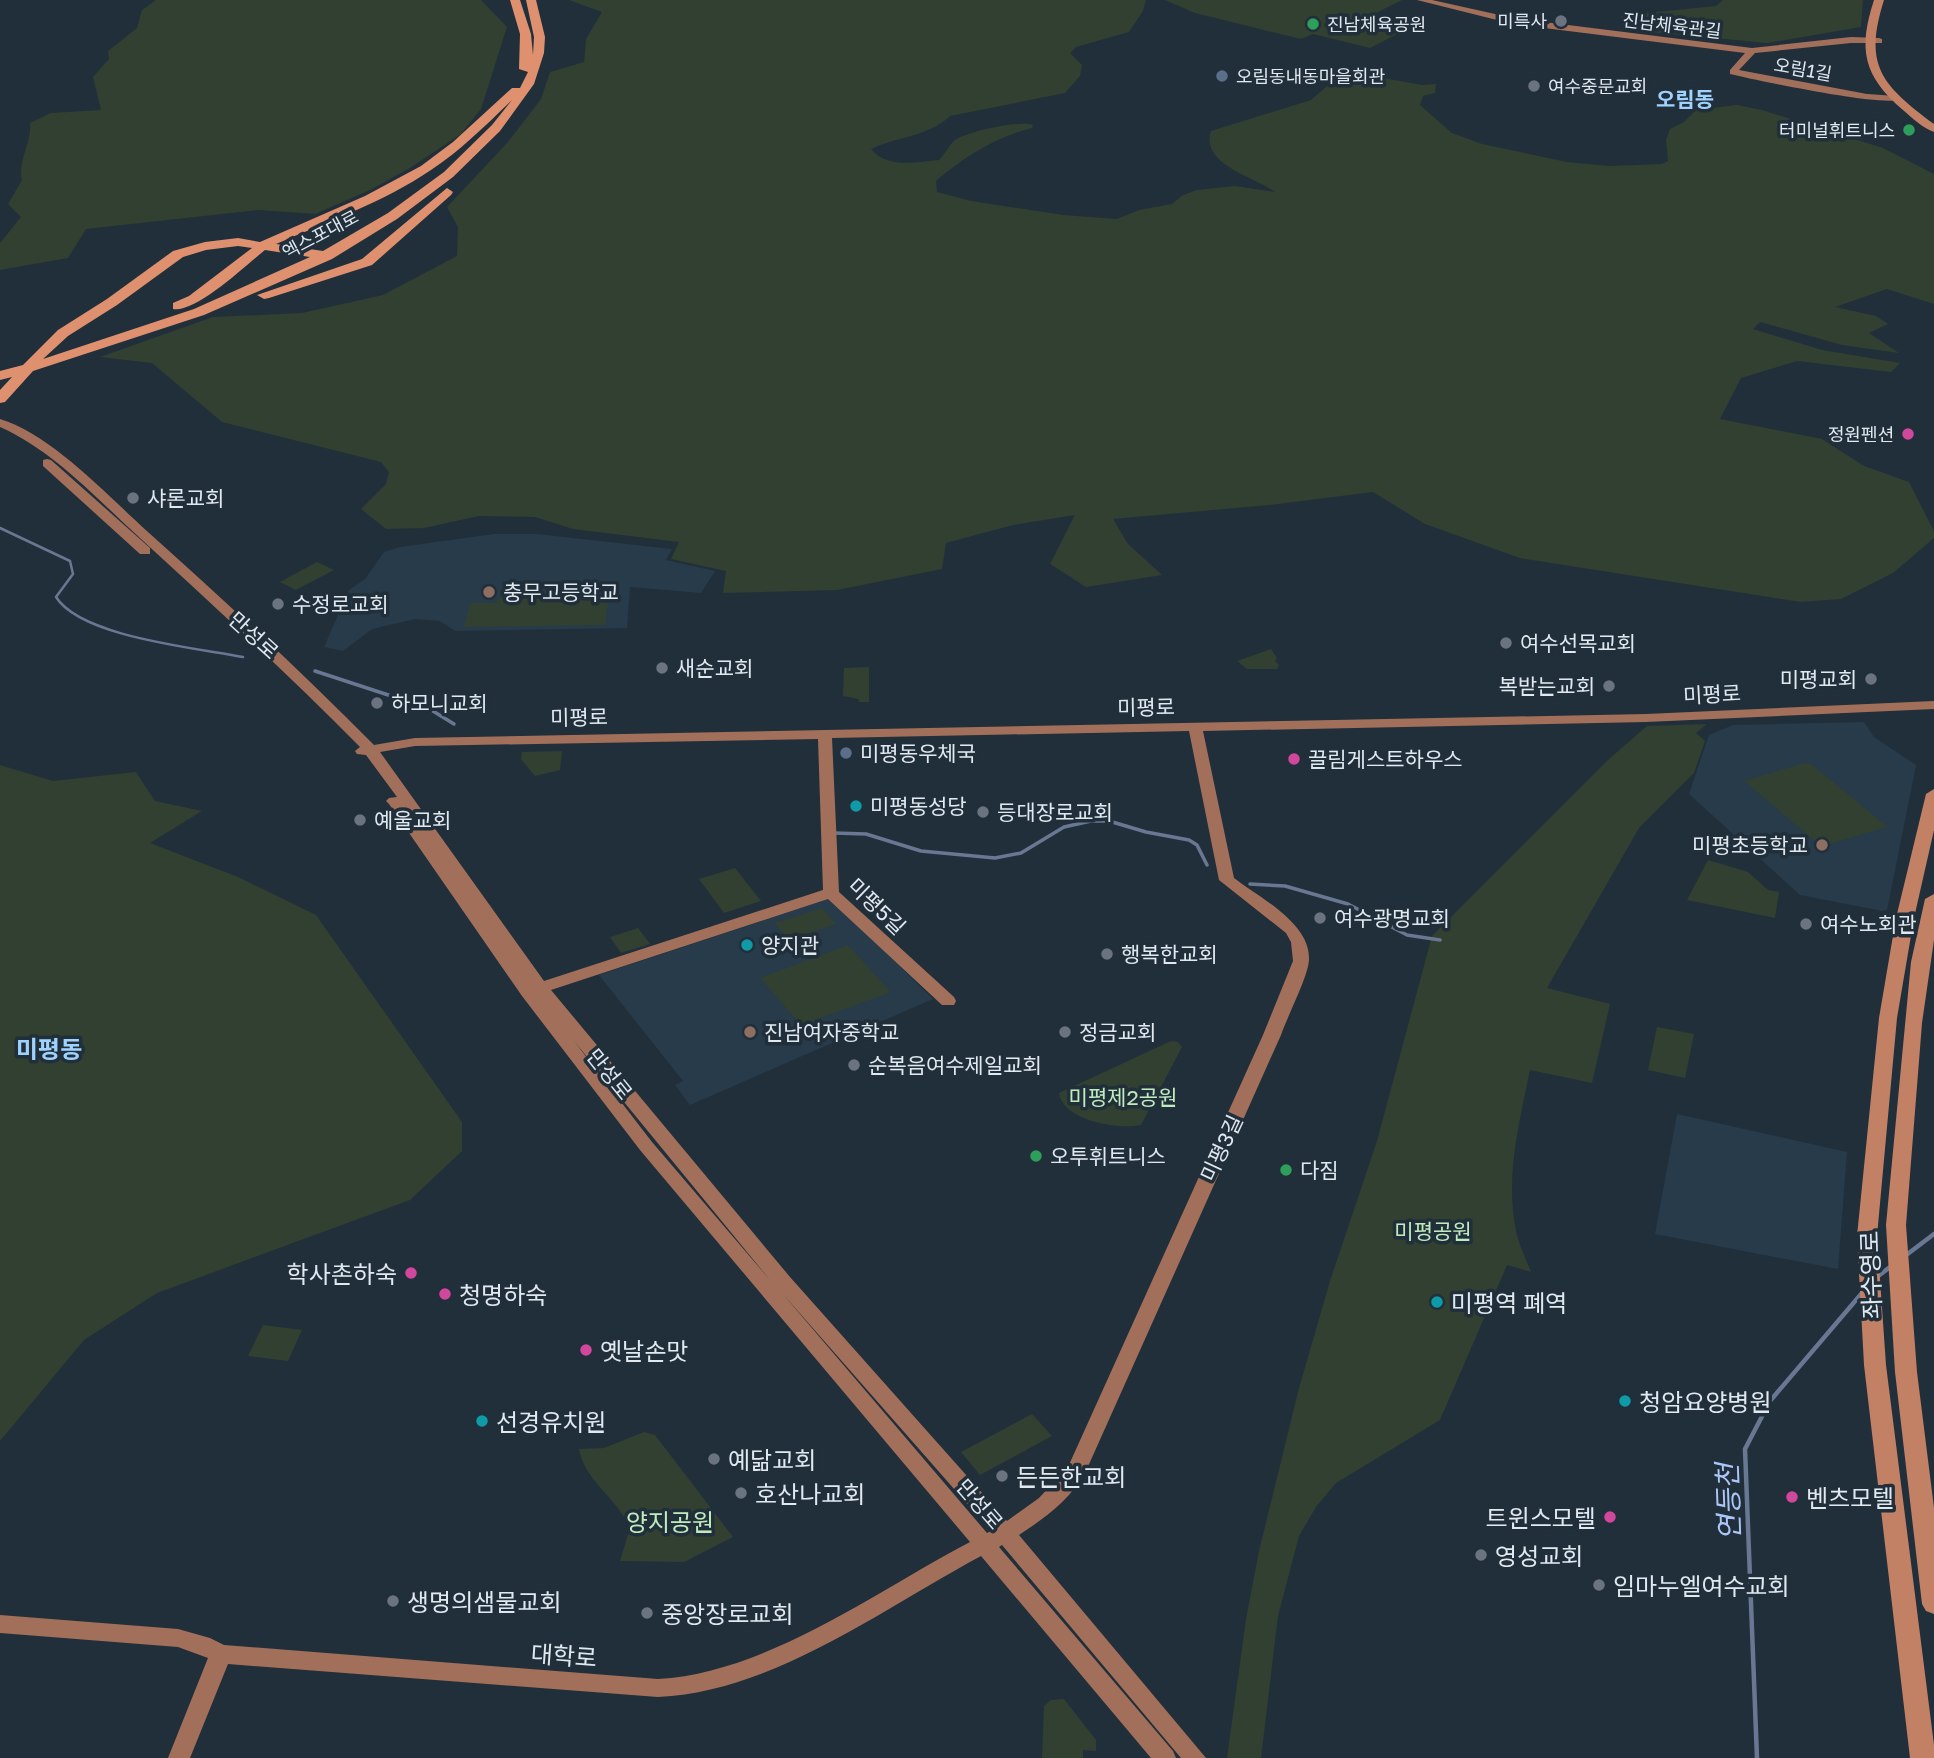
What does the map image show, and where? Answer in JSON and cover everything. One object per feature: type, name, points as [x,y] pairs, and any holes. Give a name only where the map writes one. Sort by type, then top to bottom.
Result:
[{"type":"highway","name":"엑스포대로","points":[[515,0],[524,26],[528,57],[521,90]]},
{"type":"highway","name":"엑스포대로","points":[[0,376],[264,284],[318,259],[398,214],[441,183],[475,151],[537,65],[540,30],[531,0]]},
{"type":"highway","points":[[131,331],[194,299],[265,244],[369,199],[425,169],[521,90]]},
{"type":"highway","points":[[131,331],[366,262],[379,254],[482,160],[522,107],[521,90]]},
{"type":"highway","points":[[0,398],[10,391],[47,346],[63,333],[112,302],[165,261],[190,250],[222,243],[265,244],[366,262]]},
{"type":"highway","name":"엑스포대로","points":[[0,369],[105,341]]},
{"type":"main road","points":[[1879,0],[1872,68],[1896,99],[1929,121]]},
{"type":"main road","points":[[1889,0],[1874,41],[1888,77],[1929,121]]},
{"type":"main road","name":"좌수영로","points":[[1923,1758],[1875,1365],[1867,1236],[1878,1091],[1905,918],[1934,794]]},
{"type":"main road","name":"좌수영로","points":[[1934,900],[1920,962],[1896,1225],[1903,1339],[1934,1604]]},
{"type":"main road","points":[[1878,1091],[1907,1097]]},
{"type":"main road","points":[[1872,1173],[1900,1179]]},
{"type":"main road","points":[[1869,1292],[1900,1295]]},
{"type":"main road","points":[[1881,1413],[1913,1418]]},
{"type":"street","name":"진남체육관길","points":[[1422,0],[1513,20],[1752,51],[1874,41]]},
{"type":"street","points":[[1820,45],[1865,51],[1872,68]]},
{"type":"street","name":"오림1길","points":[[1752,51],[1733,72],[1867,97],[1896,99]]},
{"type":"street","name":"만성로","points":[[0,423],[32,436],[99,494],[290,668],[365,750],[646,1146],[1166,1758]]},
{"type":"street","name":"만성로","points":[[0,431],[37,453],[365,750]]},
{"type":"street","name":"미평로","points":[[365,750],[415,742],[1659,718],[1934,705]]},
{"type":"street","name":"미평3길","points":[[982,1544],[1056,1497],[1076,1471],[1272,1035],[1301,961],[1299,942],[1292,930],[1227,880],[1195,727]]},
{"type":"street","name":"미평5길","points":[[825,734],[831,893],[948,1001]]},
{"type":"street","points":[[534,990],[831,893]]},
{"type":"street","name":"만성로","points":[[534,990],[783,1282],[1004,1532],[1195,1758]]},
{"type":"street","name":"대학로","points":[[0,1624],[178,1638],[202,1644],[221,1654],[633,1686],[684,1687],[723,1678],[786,1652],[982,1544]]},
{"type":"street","points":[[179,1758],[221,1654]]},
{"type":"shaded area","name":"충무고등학교","points":[[494,534],[537,534],[672,549],[666,560],[715,571],[701,593],[630,587],[627,628],[455,631],[440,621],[415,619],[372,629],[343,651],[324,647],[349,590],[365,579],[384,552],[400,547]]},
{"type":"shaded area","name":"미평초등학교","points":[[1864,722],[1874,737],[1916,765],[1887,910],[1882,911],[1800,895],[1689,794],[1709,735],[1733,725]]},
{"type":"shaded area","name":"진남여자중학교","points":[[831,898],[933,999],[690,1105],[675,1085],[683,1081],[599,975]]},
{"type":"shaded area","points":[[1677,1114],[1847,1152],[1838,1269],[1655,1234]]},
{"type":"green space","points":[[156,0],[481,0],[507,27],[481,109],[461,134],[410,168],[370,190],[315,214],[259,210],[86,229],[68,258],[0,270],[0,243],[21,217],[8,204],[22,180],[21,166],[30,123],[51,113],[101,110],[93,77],[109,59],[108,51],[137,28],[142,10]]},
{"type":"green space","points":[[569,0],[1146,0],[1143,11],[1129,32],[1076,47],[1070,53],[1082,65],[1080,76],[1065,93],[950,116],[932,128],[871,149],[894,162],[939,160],[953,142],[967,134],[1004,126],[1033,125],[1032,128],[993,142],[958,164],[936,181],[937,192],[971,201],[1063,215],[1117,219],[1139,210],[1172,204],[1183,195],[1197,190],[1235,186],[1275,192],[1221,161],[1210,143],[1211,131],[1311,100],[1333,81],[1383,78],[1422,85],[1436,84],[1435,93],[1423,96],[1420,105],[1452,133],[1482,144],[1567,162],[1609,166],[1662,164],[1668,161],[1666,140],[1670,129],[1684,122],[1696,110],[1737,105],[1762,110],[1883,148],[1934,174],[1934,304],[1887,289],[1835,307],[1876,316],[1888,324],[1869,333],[1899,353],[1842,345],[1760,322],[1753,329],[1822,350],[1900,363],[1891,372],[1797,361],[1741,378],[1720,419],[1822,439],[1864,466],[1909,482],[1934,531],[1934,538],[1893,573],[1841,599],[1801,602],[1520,558],[1425,524],[1373,492],[1269,505],[1113,519],[1128,544],[1162,575],[1086,587],[1050,564],[1075,515],[1013,525],[946,543],[942,569],[837,590],[723,593],[726,571],[671,559],[679,542],[573,529],[535,517],[479,516],[424,528],[386,529],[361,509],[386,484],[389,472],[381,462],[222,422],[152,363],[100,357],[213,317],[302,313],[383,295],[457,256],[458,227],[447,207],[508,142],[541,99],[550,72],[584,62],[586,39],[602,12]]},
{"type":"green space","name":"진남체육공원","points":[[1165,0],[1402,0],[1366,18],[1407,29],[1370,48],[1313,34],[1301,39],[1195,13]]},
{"type":"green space","points":[[1723,0],[1863,0],[1861,27],[1767,43],[1628,30],[1631,24],[1621,20],[1621,16],[1625,15],[1716,6]]},
{"type":"green space","points":[[317,562],[334,570],[296,590],[280,582]]},
{"type":"green space","points":[[609,596],[605,625],[464,627],[470,603],[497,603],[498,598]]},
{"type":"green space","points":[[1271,649],[1277,658],[1277,669],[1247,669],[1237,661]]},
{"type":"green space","points":[[869,667],[869,702],[859,702],[858,699],[843,696],[844,668]]},
{"type":"green space","name":"미평공원","points":[[1707,724],[1696,733],[1705,741],[1694,773],[1639,828],[1547,988],[1610,1004],[1592,1083],[1530,1070],[1515,1150],[1512,1190],[1516,1231],[1531,1272],[1507,1265],[1440,1420],[1336,1483],[1316,1507],[1299,1536],[1278,1616],[1261,1758],[1227,1758],[1246,1619],[1259,1551],[1299,1388],[1330,1281],[1377,1141],[1432,936],[1609,759],[1647,726]]},
{"type":"green space","points":[[562,751],[560,770],[535,776],[521,759],[522,752]]},
{"type":"green space","points":[[1804,763],[1811,764],[1888,827],[1821,846],[1744,781]]},
{"type":"green space","points":[[0,765],[53,781],[136,772],[155,801],[202,811],[150,843],[238,877],[316,915],[462,1122],[462,1151],[410,1200],[157,1293],[84,1340],[0,1441]]},
{"type":"green space","points":[[1708,860],[1748,872],[1768,890],[1779,892],[1775,918],[1687,900]]},
{"type":"green space","points":[[735,868],[761,901],[724,913],[699,879]]},
{"type":"green space","points":[[822,908],[836,924],[789,940],[775,923]]},
{"type":"green space","points":[[638,928],[650,944],[621,953],[610,937]]},
{"type":"green space","points":[[848,945],[889,993],[801,1025],[760,978]]},
{"type":"green space","points":[[1657,1027],[1694,1034],[1685,1078],[1648,1070]]},
{"type":"green space","name":"미평제2공원","points":[[1171,1041],[1178,1042],[1182,1047],[1141,1125],[1119,1126],[1093,1121],[1070,1111],[1063,1103],[1059,1093]]},
{"type":"green space","points":[[263,1325],[302,1330],[288,1361],[248,1356]]},
{"type":"green space","points":[[1032,1414],[1052,1436],[980,1475],[961,1452]]},
{"type":"green space","name":"양지공원","points":[[644,1432],[655,1435],[733,1537],[684,1562],[620,1561],[630,1528],[618,1508],[587,1470],[579,1449],[604,1448]]},
{"type":"green space","points":[[1064,1699],[1096,1740],[1096,1751],[1083,1750],[1083,1758],[1042,1758],[1044,1706],[1051,1700]]},
{"type":"waterway","points":[[0,528],[70,561],[73,574],[56,597],[69,611],[89,622],[142,639],[243,657]]},
{"type":"waterway","points":[[315,671],[428,708],[454,724]]},
{"type":"waterway","points":[[834,833],[866,834],[921,851],[995,858],[1021,853],[1064,827],[1091,821],[1109,821],[1146,832],[1189,840],[1197,845],[1207,865]]},
{"type":"waterway","points":[[1250,884],[1285,886],[1348,904],[1407,935],[1440,940]]},
{"type":"waterway","name":"연등천","points":[[1905,1256],[1934,1234]]},
{"type":"waterway","name":"연등천","points":[[1877,1277],[1890,1267]]},
{"type":"waterway","name":"연등천","points":[[1757,1758],[1745,1449],[1770,1401],[1862,1293]]},
{"type":"place","name":"미륵사","points":[[1561,21]]},
{"type":"place","name":"진남체육공원","points":[[1313,24]]},
{"type":"place","name":"오림동내동마을회관","points":[[1222,76]]},
{"type":"place","name":"여수중문교회","points":[[1534,86]]},
{"type":"place","name":"터미널휘트니스","points":[[1909,130]]},
{"type":"place","name":"정원펜션","points":[[1908,434]]},
{"type":"place","name":"샤론교회","points":[[133,498]]},
{"type":"place","name":"충무고등학교","points":[[489,592]]},
{"type":"place","name":"수정로교회","points":[[278,604]]},
{"type":"place","name":"여수선목교회","points":[[1506,643]]},
{"type":"place","name":"새순교회","points":[[662,668]]},
{"type":"place","name":"미평교회","points":[[1871,679]]},
{"type":"place","name":"복받는교회","points":[[1609,686]]},
{"type":"place","name":"하모니교회","points":[[377,703]]},
{"type":"place","name":"미평동우체국","points":[[846,753]]},
{"type":"place","name":"끌림게스트하우스","points":[[1294,759]]},
{"type":"place","name":"미평동성당","points":[[856,806]]},
{"type":"place","name":"등대장로교회","points":[[983,812]]},
{"type":"place","name":"예울교회","points":[[360,820]]},
{"type":"place","name":"미평초등학교","points":[[1822,845]]},
{"type":"place","name":"여수광명교회","points":[[1320,918]]},
{"type":"place","name":"여수노회관","points":[[1806,924]]},
{"type":"place","name":"양지관","points":[[747,945]]},
{"type":"place","name":"행복한교회","points":[[1107,954]]},
{"type":"place","name":"진남여자중학교","points":[[750,1032]]},
{"type":"place","name":"정금교회","points":[[1065,1032]]},
{"type":"place","name":"순복음여수제일교회","points":[[854,1065]]},
{"type":"place","name":"오투휘트니스","points":[[1036,1156]]},
{"type":"place","name":"다짐","points":[[1286,1170]]},
{"type":"place","name":"학사촌하숙","points":[[411,1273]]},
{"type":"place","name":"청명하숙","points":[[445,1294]]},
{"type":"place","name":"미평역 폐역","points":[[1437,1302]]},
{"type":"place","name":"옛날손맛","points":[[586,1350]]},
{"type":"place","name":"청암요양병원","points":[[1625,1401]]},
{"type":"place","name":"선경유치원","points":[[482,1421]]},
{"type":"place","name":"예닮교회","points":[[714,1459]]},
{"type":"place","name":"든든한교회","points":[[1002,1476]]},
{"type":"place","name":"호산나교회","points":[[741,1493]]},
{"type":"place","name":"벤츠모텔","points":[[1792,1497]]},
{"type":"place","name":"트윈스모텔","points":[[1610,1517]]},
{"type":"place","name":"영성교회","points":[[1481,1555]]},
{"type":"place","name":"임마누엘여수교회","points":[[1599,1585]]},
{"type":"place","name":"생명의샘물교회","points":[[393,1601]]},
{"type":"place","name":"중앙장로교회","points":[[647,1613]]},
{"type":"district","name":"오림동","points":[[1685,99]]},
{"type":"district","name":"미평동","points":[[49,1048]]}]
